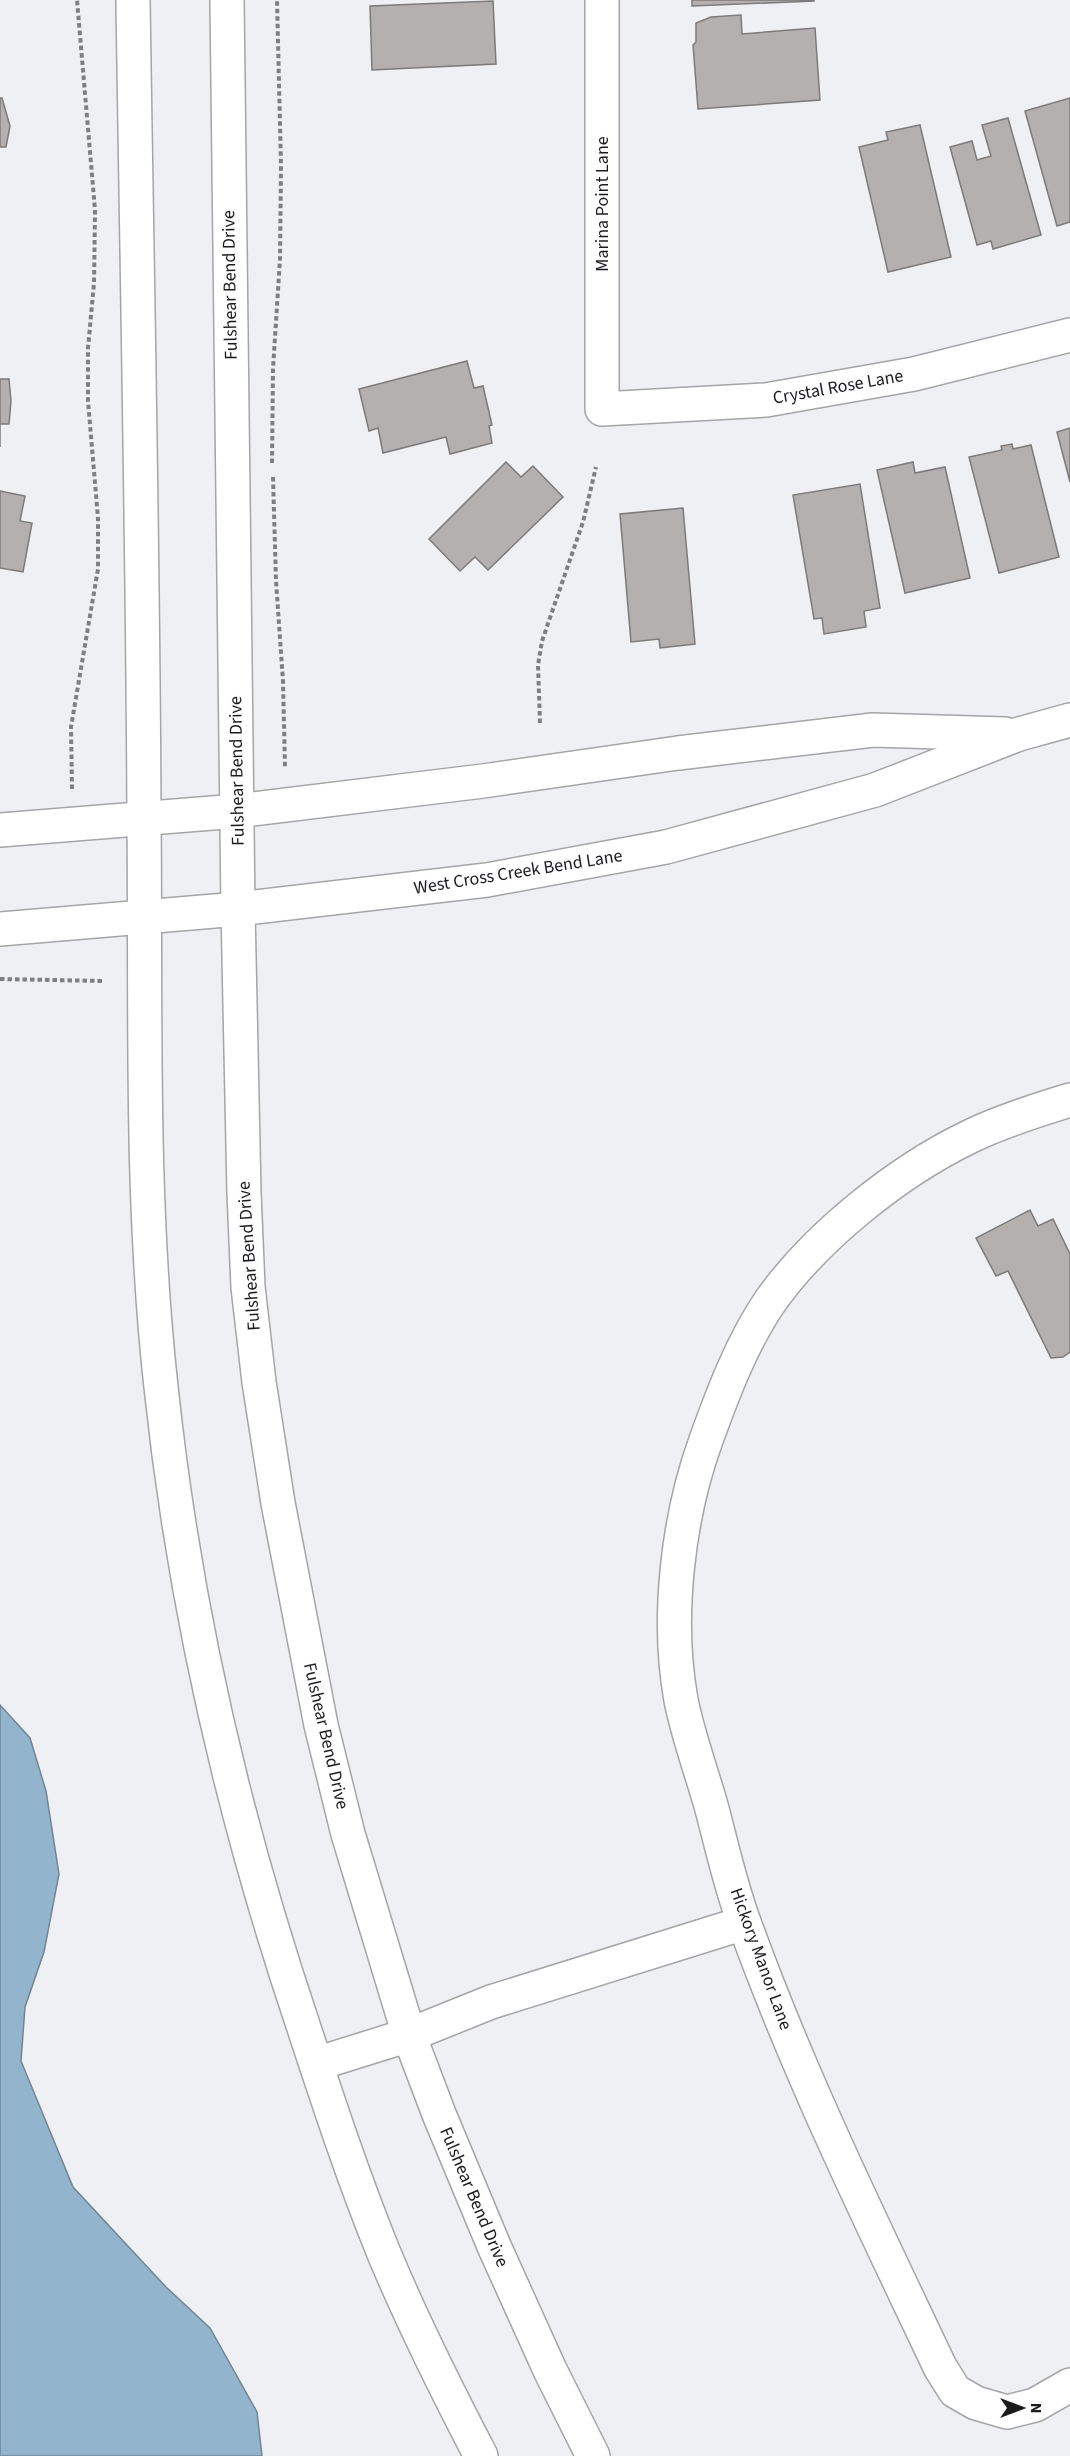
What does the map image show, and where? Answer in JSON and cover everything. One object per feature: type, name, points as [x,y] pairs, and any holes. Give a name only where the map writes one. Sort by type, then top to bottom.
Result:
[{"type":"main road","points":[[133,0],[144,819],[145,1163],[151,1276],[161,1387],[177,1512],[209,1689],[241,1822],[276,1944],[383,2251],[440,2377],[481,2456]]},
{"type":"main road","name":"Fulshear Bend Drive","points":[[227,0],[238,909],[245,1217],[248,1287],[261,1393],[278,1503],[321,1725],[348,1833],[408,2035],[494,2246],[550,2370],[593,2456]]},
{"type":"main road","name":"Marina Point Lane","points":[[602,0],[602,409]]},
{"type":"main road","name":"Crystal Rose Lane","points":[[602,409],[766,400],[914,374],[1070,335]]},
{"type":"main road","name":"West Cross Creek Bend Lane","points":[[0,929],[238,909],[487,880],[666,847],[875,790],[1019,734],[1070,720]]},
{"type":"main road","name":"West Cross Creek Bend Lane","points":[[0,830],[237,811],[483,781],[678,753],[873,730],[1019,734]]},
{"type":"main road","name":"Hickory Manor Lane","points":[[1070,1100],[1035,1110],[971,1136],[911,1170],[855,1211],[811,1254],[770,1302],[738,1357],[693,1476],[679,1544],[675,1626],[681,1699],[744,1923],[830,2137],[940,2367],[955,2391],[976,2403],[1007,2412],[1035,2405],[1070,2385]]},
{"type":"main road","points":[[316,2064],[408,2035],[491,2002],[744,1923]]},
{"type":"path","points":[[72,792],[72,727],[77,682],[98,569],[98,518],[88,401],[88,348],[94,283],[95,210],[76,0]]},
{"type":"path","points":[[277,0],[281,166],[280,259],[273,369],[272,468],[285,766]]},
{"type":"path","points":[[540,723],[538,675],[542,641],[584,522],[596,467]]},
{"type":"path","points":[[0,979],[103,981]]},
{"type":"water","points":[[0,1705],[30,1738],[46,1791],[59,1874],[44,1952],[25,2007],[21,2061],[73,2187],[166,2287],[210,2328],[257,2412],[262,2456],[0,2456]]},
{"type":"building","points":[[692,0],[814,0],[814,1],[692,6]]},
{"type":"building","points":[[493,1],[496,64],[372,70],[370,6]]},
{"type":"building","points":[[741,15],[742,34],[815,28],[820,100],[698,109],[693,45],[696,42],[696,23],[711,17]]},
{"type":"building","points":[[0,98],[2,98],[10,126],[6,147],[0,147]]},
{"type":"building","points":[[1070,98],[1070,222],[1057,226],[1025,111]]},
{"type":"building","points":[[1008,118],[1041,235],[993,249],[991,241],[977,245],[950,147],[972,141],[977,160],[991,156],[982,125]]},
{"type":"building","points":[[920,125],[951,257],[888,272],[859,147],[888,140],[886,132]]},
{"type":"building","points":[[467,361],[474,388],[483,386],[492,425],[489,426],[492,443],[450,454],[446,437],[383,453],[378,428],[369,431],[359,389]]},
{"type":"building","points":[[0,379],[9,379],[11,401],[9,424],[0,424]]},
{"type":"building","points":[[1070,428],[1070,482],[1057,432]]},
{"type":"building","points":[[1012,444],[1013,449],[1031,445],[1059,557],[999,573],[969,457],[1002,450],[1001,446]]},
{"type":"building","points":[[506,462],[521,477],[533,466],[563,497],[488,570],[475,557],[460,571],[429,539]]},
{"type":"building","points":[[913,462],[915,473],[945,467],[970,578],[905,593],[877,470]]},
{"type":"building","points":[[860,484],[880,608],[864,611],[866,627],[824,634],[822,618],[814,619],[793,495]]},
{"type":"building","points":[[0,491],[25,496],[20,521],[32,523],[23,572],[0,568]]},
{"type":"building","points":[[683,508],[695,644],[660,648],[659,639],[631,642],[620,514]]},
{"type":"building","points":[[1030,1210],[1038,1226],[1053,1219],[1070,1254],[1070,1352],[1063,1357],[1051,1358],[1008,1271],[996,1276],[976,1238]]}]
